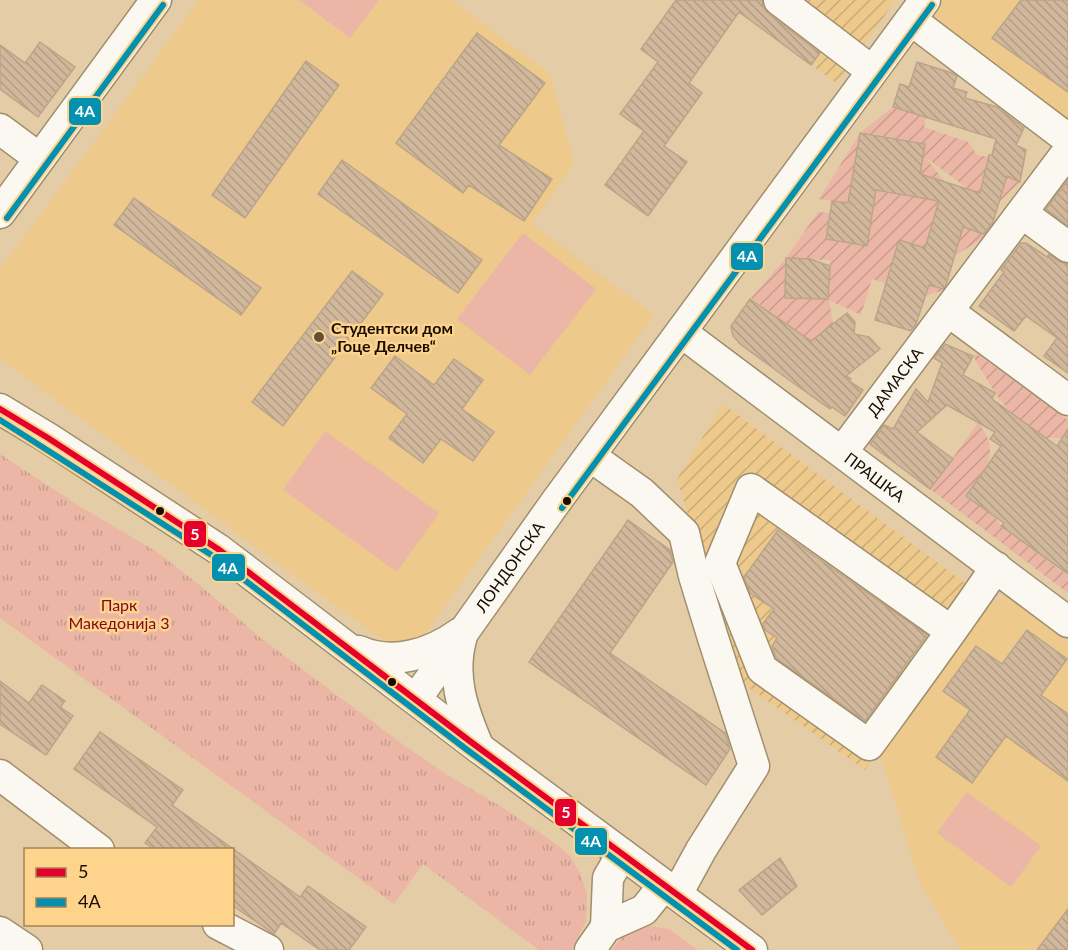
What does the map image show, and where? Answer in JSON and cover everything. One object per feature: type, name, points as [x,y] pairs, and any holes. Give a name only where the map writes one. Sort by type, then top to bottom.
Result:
[{"type":"street","points":[[0,213],[156,0]]},
{"type":"street","points":[[779,0],[872,71]]},
{"type":"street","points":[[918,10],[1068,139]]},
{"type":"street","name":"ЛОНДОНСКА","points":[[416,699],[590,456],[918,10]]},
{"type":"street","points":[[0,129],[39,158]]},
{"type":"street","name":"ДАМАСКА","points":[[842,452],[1068,151]]},
{"type":"street","points":[[1022,213],[1068,247]]},
{"type":"street","points":[[948,311],[1068,400]]},
{"type":"street","name":"ПРАШКА","points":[[681,332],[1068,622]]},
{"type":"street","points":[[0,389],[48,438]]},
{"type":"street","points":[[0,409],[218,549],[480,748],[752,950]]},
{"type":"street","points":[[590,456],[642,493],[684,533],[694,576],[754,766],[701,850],[670,889],[644,910],[598,938]]},
{"type":"street","points":[[951,631],[751,489],[720,563],[762,669],[869,745],[951,631],[996,567]]},
{"type":"street","points":[[348,646],[368,655],[400,658],[435,648],[465,630]]},
{"type":"street","points":[[465,630],[457,659],[457,680],[462,705],[480,748]]},
{"type":"street","points":[[0,775],[98,848]]},
{"type":"street","points":[[598,938],[608,878],[622,854]]},
{"type":"street","points":[[222,926],[268,950]]},
{"type":"street","points":[[0,932],[27,950]]},
{"type":"shaded area","name":"Студентски дом „Гоце Делчев“","points":[[199,0],[452,0],[550,74],[574,163],[532,224],[654,315],[425,634],[416,642],[386,643],[0,359],[0,269]]},
{"type":"shaded area","points":[[722,0],[896,0],[836,83]]},
{"type":"shaded area","points":[[935,0],[1068,0],[1068,132],[919,22]]},
{"type":"shaded area","points":[[723,404],[992,603],[984,607],[865,770],[741,682],[677,479]]},
{"type":"shaded area","points":[[1005,596],[1068,642],[1068,950],[961,950],[920,883],[879,751],[984,607]]},
{"type":"green space","points":[[299,0],[379,0],[350,38]]},
{"type":"green space","points":[[893,107],[926,117],[924,127],[968,142],[977,155],[988,157],[986,166],[1020,182],[998,203],[981,198],[925,157],[945,182],[934,218],[989,235],[954,256],[899,240],[889,273],[944,290],[925,296],[872,279],[861,315],[829,300],[833,324],[814,343],[751,298],[786,258],[818,212],[830,213],[826,239],[867,245],[873,207],[819,199],[860,133]],"holes":[[[787,259],[830,260],[828,299],[785,298]]]},
{"type":"green space","points":[[523,233],[596,289],[530,375],[457,319]]},
{"type":"green space","points":[[977,354],[1068,420],[1068,442],[1062,438],[1046,438],[1010,412],[995,393],[973,356]]},
{"type":"green space","points":[[978,423],[989,443],[990,452],[984,469],[966,496],[994,516],[1001,526],[1068,576],[1068,593],[930,489]]},
{"type":"green space","points":[[325,431],[439,513],[397,572],[283,490]]},
{"type":"green space","name":"Парк Македонија 3","points":[[0,454],[76,504],[157,552],[262,639],[405,746],[446,774],[505,809],[570,856],[581,875],[587,895],[586,921],[572,950],[539,950],[423,864],[394,904],[0,618]]},
{"type":"green space","points":[[967,792],[1041,846],[1011,887],[937,833]]},
{"type":"green space","points":[[649,926],[669,929],[698,950],[612,950],[628,933],[637,928]]},
{"type":"building","points":[[676,0],[762,0],[763,7],[769,14],[820,53],[811,65],[739,12],[689,83],[702,93],[664,146],[687,162],[648,216],[605,185],[644,131],[620,114],[658,62],[641,49]]},
{"type":"building","points":[[1021,0],[1068,0],[1068,92],[992,38]]},
{"type":"building","points":[[477,33],[545,83],[499,145],[552,179],[524,221],[469,185],[463,193],[396,143]]},
{"type":"building","points":[[40,42],[75,67],[38,117],[0,89],[0,45],[25,63]]},
{"type":"building","points":[[306,61],[339,85],[245,218],[212,195]]},
{"type":"building","points":[[917,62],[957,76],[953,88],[967,92],[965,98],[997,107],[1024,128],[1016,145],[1026,150],[1020,182],[1007,176],[993,222],[984,234],[963,227],[946,285],[943,289],[929,285],[916,324],[911,331],[875,320],[899,240],[925,248],[939,201],[876,190],[867,246],[826,239],[832,201],[848,203],[860,133],[925,144],[920,174],[980,193],[989,155],[992,155],[996,139],[893,107],[900,84],[909,87]]},
{"type":"building","points":[[342,160],[482,260],[458,293],[318,194]]},
{"type":"building","points":[[1068,180],[1068,226],[1046,209]]},
{"type":"building","points":[[134,198],[261,288],[241,315],[114,225]]},
{"type":"building","points":[[1021,243],[1026,243],[1047,257],[1049,254],[1058,261],[1068,264],[1068,373],[1044,356],[1057,338],[1026,316],[1014,331],[979,306],[1004,272],[1001,270]]},
{"type":"building","points":[[786,258],[810,259],[830,266],[828,299],[785,298]]},
{"type":"building","points":[[352,271],[383,294],[283,426],[252,402]]},
{"type":"building","points":[[750,299],[811,341],[847,313],[855,322],[854,334],[869,337],[880,349],[846,376],[851,379],[849,381],[863,390],[845,416],[832,407],[830,409],[792,382],[740,344],[733,336],[731,326]]},
{"type":"building","points":[[945,344],[973,356],[963,375],[995,393],[992,399],[1057,446],[1068,429],[1068,574],[1001,526],[1004,523],[966,496],[1001,446],[990,439],[995,432],[947,405],[917,432],[953,459],[930,489],[870,444],[884,425],[893,429],[916,389],[928,402],[942,363],[934,358]]},
{"type":"building","points":[[395,356],[434,385],[454,359],[483,380],[462,409],[494,432],[473,461],[441,439],[423,463],[389,438],[407,414],[371,388]]},
{"type":"building","points":[[628,520],[670,550],[673,562],[610,653],[725,733],[730,749],[706,785],[529,662]]},
{"type":"building","points":[[778,530],[927,635],[865,721],[776,658],[772,646],[777,638],[765,630],[763,624],[774,609],[750,593],[744,577]]},
{"type":"building","points":[[1027,630],[1067,659],[1041,695],[1068,714],[1068,781],[1006,736],[972,783],[936,757],[970,710],[943,691],[976,646],[1002,664]]},
{"type":"building","points":[[0,681],[29,703],[42,685],[65,701],[60,707],[73,716],[46,755],[0,724]]},
{"type":"building","points":[[100,732],[183,790],[172,805],[232,848],[152,848],[145,843],[157,827],[74,769]]},
{"type":"building","points":[[234,850],[300,897],[308,886],[366,927],[349,950],[320,950],[281,923],[274,934],[234,906]]},
{"type":"building","points":[[780,858],[797,886],[762,915],[739,890]]},
{"type":"building","points":[[1068,909],[1068,950],[1037,950]]},
{"type":"transit line","name":"4A","points":[[7,218],[163,5]]},
{"type":"transit line","name":"4A","points":[[562,508],[932,5]]},
{"type":"transit line","name":"5","points":[[0,409],[218,549],[471,742],[752,950]]},
{"type":"transit line","name":"4A","points":[[0,420],[213,556],[466,749],[737,950]]},
{"type":"place","name":"Студентски дом „Гоце Делчев“","points":[[319,337]]}]
